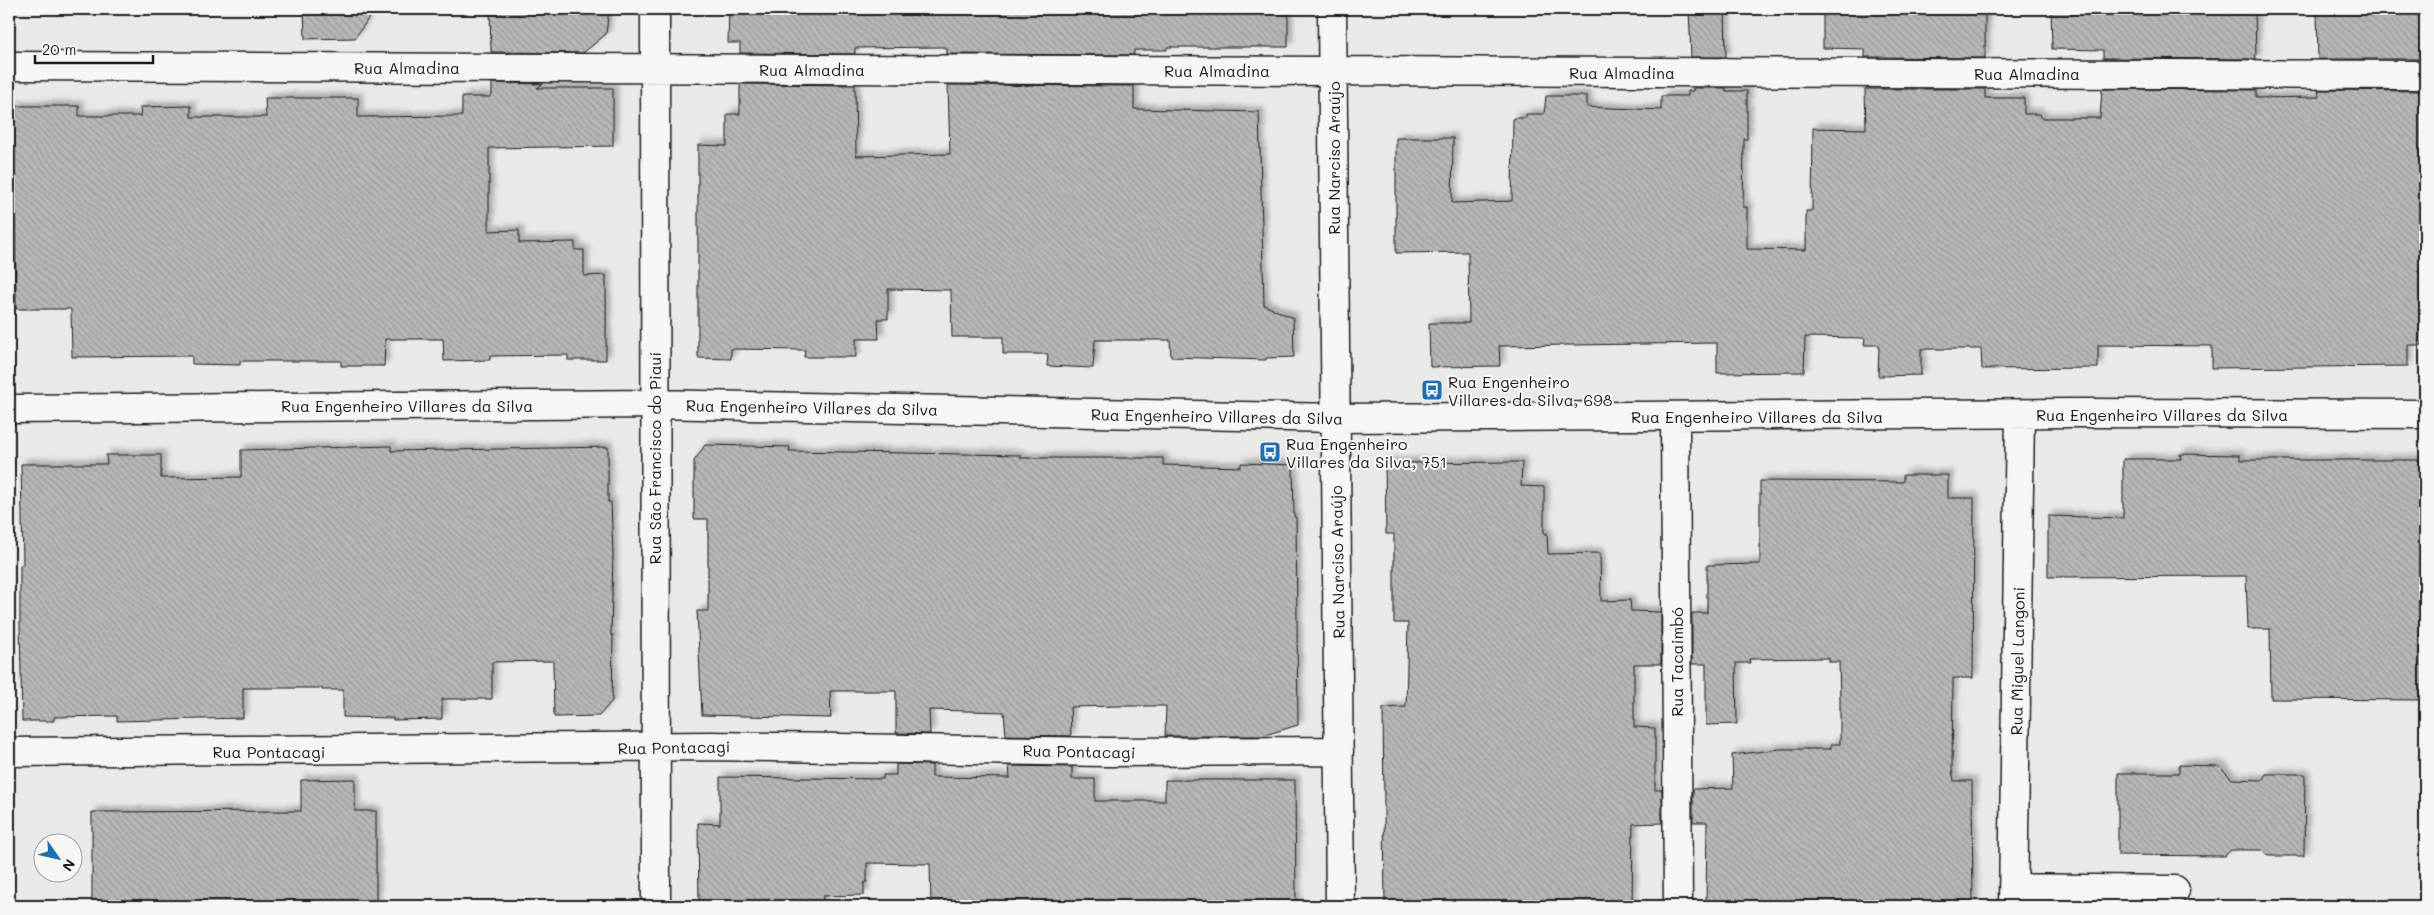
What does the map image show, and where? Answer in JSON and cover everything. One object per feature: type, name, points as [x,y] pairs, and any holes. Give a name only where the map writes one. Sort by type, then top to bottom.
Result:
[{"type":"street","name":"Rua São Francisco do Piauí","points":[[655,9],[656,906]]},
{"type":"street","name":"Rua Narciso Araújo","points":[[1332,9],[1340,906]]},
{"type":"street","name":"Rua Almadina","points":[[9,66],[2425,75]]},
{"type":"street","name":"Rua Engenheiro Villares da Silva","points":[[9,409],[654,404],[1336,418],[2425,414]]},
{"type":"street","name":"Rua Miguel Langoni","points":[[2014,897],[2020,415]]},
{"type":"street","name":"Rua Tacaimbó","points":[[1675,417],[1678,906]]},
{"type":"street","name":"Rua Pontacagi","points":[[9,752],[656,747],[1339,751]]},
{"type":"street","points":[[2014,897],[2175,890]]},
{"type":"building","points":[[304,9],[375,9],[355,38],[305,39]]},
{"type":"building","points":[[490,9],[609,9],[606,34],[583,53],[491,52]]},
{"type":"building","points":[[729,9],[1288,9],[1288,47],[1167,47],[1167,50],[1134,50],[1134,55],[947,54],[947,49],[944,47],[855,48],[855,54],[740,53],[740,43],[728,43]]},
{"type":"building","points":[[1689,9],[1725,9],[1726,57],[1691,57]]},
{"type":"building","points":[[1823,9],[1985,9],[1985,58],[1865,57],[1865,49],[1823,48]]},
{"type":"building","points":[[2051,9],[2255,9],[2256,59],[2103,58],[2103,50],[2052,49]]},
{"type":"building","points":[[2317,9],[2425,9],[2425,59],[2318,59]]},
{"type":"building","points":[[492,83],[543,84],[537,88],[613,88],[613,146],[489,148],[489,231],[519,230],[519,243],[575,242],[575,250],[584,250],[584,276],[606,275],[606,360],[568,360],[568,355],[490,356],[490,360],[444,361],[443,339],[385,339],[384,366],[341,366],[341,361],[240,361],[240,365],[192,364],[192,356],[72,357],[71,309],[16,309],[14,106],[79,106],[79,116],[141,116],[140,107],[191,106],[191,117],[266,117],[265,98],[358,98],[358,117],[462,116],[462,97],[489,97],[492,95]]},
{"type":"building","points":[[740,84],[855,85],[856,156],[950,154],[948,85],[1134,86],[1134,109],[1259,112],[1264,305],[1293,318],[1294,357],[1266,358],[1266,360],[1171,357],[1170,340],[1095,340],[1093,368],[1047,366],[1048,354],[1003,354],[1003,337],[952,337],[951,290],[888,289],[888,319],[878,319],[879,339],[856,339],[856,357],[804,357],[805,350],[731,349],[731,359],[698,358],[698,145],[727,146],[727,114],[740,114]]},
{"type":"building","points":[[1693,88],[1726,88],[1726,91],[1747,91],[1747,139],[1744,139],[1743,207],[1747,207],[1747,249],[1806,250],[1806,211],[1812,211],[1813,128],[1866,129],[1865,89],[1985,89],[1985,98],[2024,98],[2024,114],[2040,114],[2041,118],[2100,118],[2102,89],[2256,90],[2256,98],[2319,97],[2318,90],[2425,91],[2425,345],[2408,345],[2408,366],[2212,368],[2212,346],[2098,345],[2098,368],[1982,369],[1981,349],[1921,349],[1921,375],[1878,376],[1879,345],[1864,345],[1865,338],[1805,337],[1804,372],[1717,373],[1717,343],[1499,346],[1500,366],[1430,367],[1429,323],[1469,323],[1468,252],[1396,253],[1396,138],[1453,138],[1452,203],[1512,201],[1513,118],[1526,118],[1526,114],[1544,114],[1546,96],[1587,96],[1587,107],[1661,110],[1661,96],[1688,96],[1688,91],[1693,91]]},
{"type":"building","points":[[705,445],[790,447],[789,451],[1020,455],[1021,458],[1163,458],[1163,465],[1241,467],[1241,463],[1293,465],[1294,517],[1296,517],[1298,725],[1262,736],[1165,736],[1166,706],[1119,706],[1070,707],[1071,736],[1006,735],[1004,712],[929,710],[930,734],[896,733],[896,691],[830,691],[831,718],[702,715],[697,611],[708,611],[708,519],[694,519],[694,461]]},
{"type":"building","points":[[391,446],[391,451],[608,447],[608,502],[611,502],[613,555],[612,701],[599,716],[554,717],[553,661],[492,662],[492,699],[442,699],[442,719],[393,720],[393,718],[343,717],[343,690],[322,690],[322,688],[243,688],[243,718],[117,721],[117,716],[54,717],[54,721],[22,721],[20,624],[20,565],[23,565],[21,464],[107,464],[106,455],[161,455],[161,478],[241,477],[241,450]]},
{"type":"building","points":[[2180,454],[2240,455],[2240,460],[2425,460],[2425,700],[2271,699],[2270,629],[2248,629],[2246,576],[2048,577],[2048,516],[2123,518],[2123,459],[2181,459]]},
{"type":"building","points":[[1522,462],[1521,486],[1544,487],[1544,534],[1547,533],[1548,554],[1600,553],[1601,601],[1630,600],[1631,611],[1661,612],[1661,664],[1634,664],[1634,727],[1655,728],[1655,790],[1662,790],[1662,823],[1633,824],[1632,906],[1385,906],[1383,708],[1406,707],[1408,623],[1394,623],[1394,534],[1386,534],[1385,463]]},
{"type":"building","points":[[1903,475],[1948,475],[1948,498],[1974,498],[1973,678],[1953,678],[1952,769],[1954,781],[1972,781],[1973,906],[1706,906],[1707,822],[1693,822],[1693,789],[1733,788],[1732,755],[1780,749],[1831,749],[1831,744],[1840,744],[1839,662],[1829,662],[1829,658],[1749,659],[1750,663],[1736,663],[1737,724],[1706,725],[1706,664],[1692,664],[1692,613],[1707,613],[1707,565],[1760,564],[1760,481],[1903,482]]},
{"type":"building","points":[[896,764],[932,765],[932,777],[1010,778],[1009,766],[1072,767],[1072,779],[1095,779],[1095,801],[1165,801],[1165,780],[1295,780],[1296,906],[931,906],[930,864],[867,863],[867,882],[864,883],[864,895],[823,896],[822,906],[699,906],[698,823],[720,824],[720,777],[883,779],[883,775],[896,775]]},
{"type":"building","points":[[2179,765],[2219,766],[2232,779],[2262,780],[2266,774],[2305,774],[2304,856],[2269,856],[2262,850],[2231,850],[2225,856],[2118,855],[2118,773],[2179,773]]},
{"type":"building","points":[[355,779],[355,811],[376,811],[376,905],[92,906],[92,812],[301,811],[301,780]]},
{"type":"place","name":"Rua Engenheiro Villares da Silva, 698","points":[[1432,390]]},
{"type":"place","name":"Rua Engenheiro Villares da Silva, 751","points":[[1270,452]]}]
